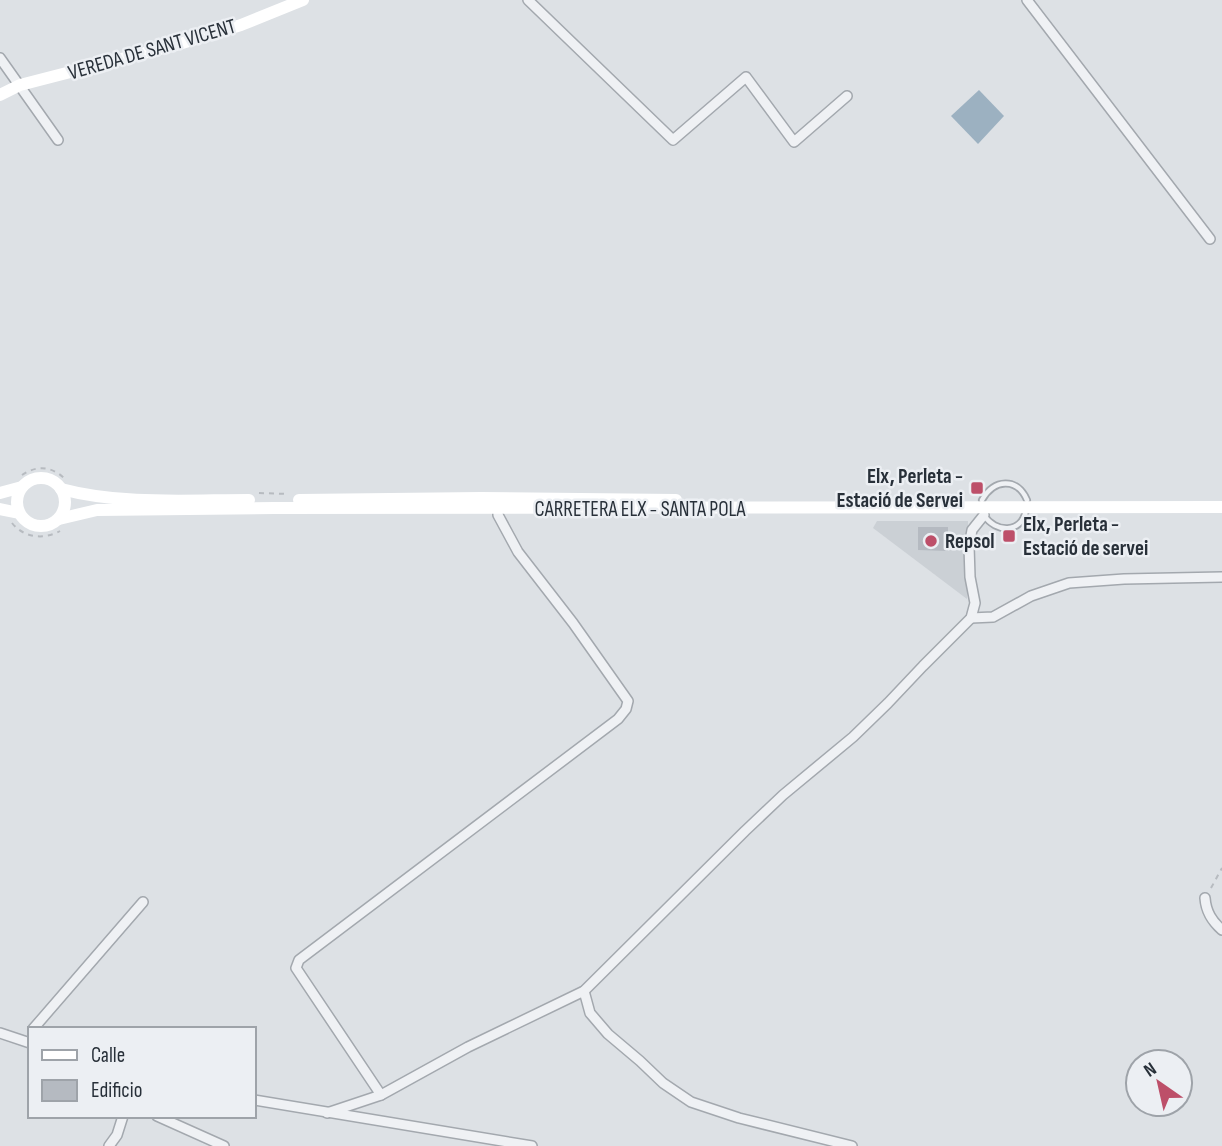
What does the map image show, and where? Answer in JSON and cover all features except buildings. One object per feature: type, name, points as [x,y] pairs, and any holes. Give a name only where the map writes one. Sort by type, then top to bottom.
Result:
[{"type":"main road","name":"VEREDA DE SANT VICENT","points":[[0,95],[20,85],[179,44],[303,0]]},
{"type":"main road","points":[[0,493],[22,487],[33,480],[48,479],[61,489],[65,502],[59,519],[48,526],[40,526],[23,519],[17,500],[22,487]]},
{"type":"main road","name":"CARRETERA ELX - SANTA POLA","points":[[61,489],[84,495],[146,500],[481,498],[983,507]]},
{"type":"main road","name":"CARRETERA ELX - SANTA POLA","points":[[59,519],[97,510],[983,507],[1222,502]]},
{"type":"main road","name":"CARRETERA ELX - SANTA POLA","points":[[1027,504],[1222,508]]},
{"type":"main road","points":[[0,509],[19,513]]},
{"type":"street","points":[[527,0],[673,140],[746,77],[794,142],[846,96]]},
{"type":"street","points":[[1027,0],[1210,239]]},
{"type":"street","points":[[0,58],[58,140]]},
{"type":"street","points":[[327,1113],[382,1095],[468,1047],[584,991],[744,831],[888,704],[971,618],[975,603],[970,577],[969,546],[972,530],[983,507]]},
{"type":"street","points":[[382,1095],[302,978],[296,968],[299,960],[618,719],[626,709],[628,701],[518,552],[498,515],[498,509]]},
{"type":"street","points":[[971,618],[993,617],[1031,597],[1069,583],[1222,577]]},
{"type":"street","points":[[1205,898],[1206,909],[1222,930]]},
{"type":"street","points":[[35,1027],[143,902]]},
{"type":"street","points":[[584,991],[590,1013],[608,1034],[663,1083],[691,1102],[739,1118],[852,1146]]},
{"type":"street","points":[[0,1033],[28,1039]]},
{"type":"street","points":[[256,1100],[532,1146]]},
{"type":"street","points":[[109,1146],[117,1135],[122,1118]]},
{"type":"street","points":[[161,1118],[224,1146]]},
{"type":"lane","points":[[983,507],[987,520],[996,527],[1007,528],[1019,523],[1026,516],[1027,504]]},
{"type":"path","points":[[1205,898],[1222,868]]},
{"type":"shaded area","points":[[877,521],[968,521],[967,599],[873,528]]},
{"type":"water","points":[[979,90],[1004,116],[978,144],[951,116]]},
{"type":"place","name":"Elx, Perleta - Estació de Servei","points":[[977,488]]},
{"type":"place","name":"Elx, Perleta - Estació de servei","points":[[1009,536]]},
{"type":"place","name":"Repsol","points":[[931,541]]}]
